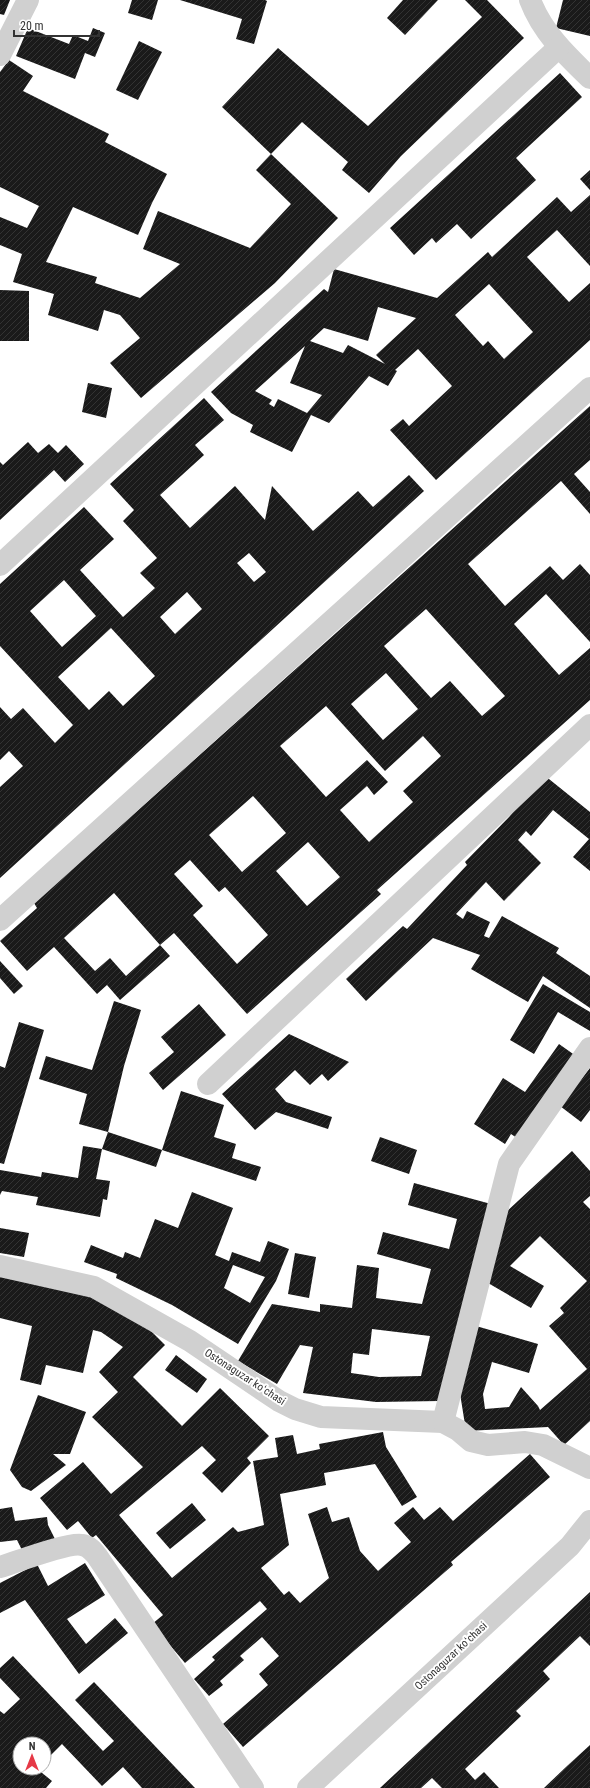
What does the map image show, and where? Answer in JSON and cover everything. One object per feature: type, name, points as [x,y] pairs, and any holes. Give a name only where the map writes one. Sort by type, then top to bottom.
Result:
[{"type":"street","points":[[0,55],[28,0]]},
{"type":"street","points":[[530,0],[534,12],[558,48],[590,78]]},
{"type":"street","points":[[0,565],[558,48]]},
{"type":"street","points":[[0,920],[590,388]]},
{"type":"street","points":[[208,1084],[590,725]]},
{"type":"street","points":[[443,1422],[509,1164],[590,1048]]},
{"type":"street","name":"Ostonaguzar koʻchasi","points":[[0,1266],[94,1287],[190,1341],[279,1401],[321,1417],[443,1422],[458,1430],[471,1441],[488,1446],[525,1442],[543,1444],[590,1468]]},
{"type":"street","name":"Ostonaguzar koʻchasi","points":[[308,1788],[570,1546],[590,1521]]},
{"type":"street","points":[[0,1567],[65,1547],[81,1545],[90,1548],[98,1556],[253,1788]]},
{"type":"building","points":[[0,0],[10,0],[4,15],[0,14]]},
{"type":"building","points":[[132,0],[158,0],[152,20],[128,13]]},
{"type":"building","points":[[180,0],[267,1],[254,44],[236,39],[242,19]]},
{"type":"building","points":[[403,0],[438,0],[405,35],[387,18]]},
{"type":"building","points":[[465,0],[487,0],[524,38],[401,156],[369,193],[342,170],[348,162],[302,122],[271,154],[222,107],[278,48],[368,126],[482,17]]},
{"type":"building","points":[[563,0],[590,0],[590,36],[556,28]]},
{"type":"building","points":[[28,28],[69,44],[73,35],[88,41],[93,28],[105,33],[95,57],[85,53],[75,79],[16,56]]},
{"type":"building","points":[[139,41],[162,52],[138,100],[116,90]]},
{"type":"building","points":[[9,60],[33,76],[23,91],[109,134],[105,142],[167,174],[138,235],[73,207],[46,262],[97,277],[95,283],[140,298],[180,264],[143,249],[158,211],[250,248],[291,204],[256,170],[271,154],[338,218],[275,283],[141,398],[110,363],[140,338],[120,315],[104,310],[98,331],[48,315],[54,294],[13,282],[22,254],[0,245],[0,217],[27,228],[39,206],[0,187],[0,72]]},
{"type":"building","points":[[560,73],[582,97],[516,158],[536,180],[471,239],[457,224],[436,243],[432,238],[414,255],[390,228]]},
{"type":"building","points":[[590,170],[590,190],[580,179]]},
{"type":"building","points":[[590,195],[590,266],[557,230],[527,257],[569,302],[590,283],[590,340],[436,480],[390,430],[403,419],[409,426],[452,386],[418,349],[395,370],[397,371],[388,386],[369,376],[329,423],[311,415],[292,452],[250,432],[253,425],[231,413],[211,392],[324,289],[328,292],[334,269],[437,298],[488,252],[492,257],[557,197],[571,212]],"holes":[[[489,284],[533,332],[504,359],[488,341],[483,346],[455,315]],[[378,307],[416,318],[376,355],[385,364],[348,345],[343,353],[310,341],[324,328],[368,341]],[[305,346],[290,383],[322,395],[307,413],[278,399],[274,407],[269,404],[272,400],[255,391]]]},
{"type":"building","points":[[0,290],[29,291],[29,341],[0,341]]},
{"type":"building","points":[[88,383],[112,388],[106,418],[82,412]]},
{"type":"building","points":[[204,398],[224,420],[195,445],[204,455],[160,495],[190,528],[235,486],[265,520],[272,486],[313,531],[358,491],[373,507],[409,475],[424,491],[0,878],[0,787],[23,766],[9,751],[0,760],[0,707],[11,719],[23,708],[55,743],[73,725],[0,646],[0,584],[84,507],[114,539],[80,570],[123,617],[155,588],[140,573],[157,558],[123,521],[134,510],[110,484]],"holes":[[[249,553],[266,572],[254,582],[237,563]],[[64,580],[96,616],[62,647],[30,611]],[[187,592],[202,609],[175,634],[160,617]],[[111,628],[155,676],[123,706],[109,691],[89,710],[58,677]]]},
{"type":"building","points":[[590,406],[590,460],[574,474],[590,492],[590,514],[561,481],[468,564],[505,606],[550,566],[563,580],[580,564],[590,575],[590,642],[546,594],[514,624],[559,675],[590,648],[590,700],[377,890],[381,894],[247,1014],[174,933],[160,945],[170,956],[120,1000],[107,985],[97,994],[54,947],[27,971],[0,941],[37,908],[34,903]],"holes":[[[426,609],[505,696],[482,716],[450,681],[431,698],[384,646]],[[386,673],[418,709],[383,740],[351,704]],[[326,706],[385,771],[423,736],[441,756],[403,791],[413,802],[369,842],[340,810],[367,786],[374,795],[388,782],[367,760],[326,797],[280,746]],[[253,796],[286,833],[242,872],[209,835]],[[308,842],[340,877],[307,906],[276,871]],[[190,860],[219,892],[225,887],[268,935],[237,964],[193,915],[203,906],[174,874]],[[114,893],[160,945],[126,976],[110,958],[95,971],[64,938]]]},
{"type":"building","points":[[28,442],[38,453],[49,444],[58,453],[66,445],[84,464],[65,482],[54,470],[0,520],[0,462],[3,465]]},
{"type":"building","points":[[544,775],[590,812],[590,871],[573,857],[589,839],[553,810],[531,836],[526,831],[518,840],[541,863],[504,901],[486,882],[456,914],[463,919],[467,911],[490,922],[484,936],[489,938],[502,916],[559,948],[556,953],[590,976],[590,1008],[543,976],[528,1002],[471,969],[480,955],[433,938],[366,1001],[346,979],[403,926],[407,929],[467,865],[465,862],[509,817]]},
{"type":"building","points":[[0,961],[23,986],[14,994],[0,978]]},
{"type":"building","points":[[543,984],[590,1012],[590,1031],[558,1012],[534,1054],[510,1040]]},
{"type":"building","points":[[114,1001],[141,1010],[124,1066],[108,1132],[79,1124],[87,1094],[39,1079],[46,1056],[92,1070]]},
{"type":"building","points":[[199,1004],[226,1035],[163,1090],[149,1073],[174,1052],[161,1037]]},
{"type":"building","points":[[19,1022],[44,1030],[4,1164],[0,1163],[0,1066],[5,1068]]},
{"type":"building","points":[[289,1034],[349,1062],[328,1081],[322,1074],[310,1085],[295,1070],[275,1089],[286,1102],[332,1117],[328,1129],[276,1112],[255,1130],[222,1094]]},
{"type":"building","points":[[559,1044],[576,1056],[520,1140],[511,1134],[505,1144],[474,1124],[503,1078],[525,1092]]},
{"type":"building","points":[[590,1068],[590,1110],[581,1122],[560,1106]]},
{"type":"building","points":[[181,1091],[224,1105],[214,1137],[236,1144],[232,1158],[261,1167],[256,1181],[162,1150]]},
{"type":"building","points":[[108,1132],[162,1150],[156,1167],[102,1149]]},
{"type":"building","points":[[380,1137],[417,1150],[409,1174],[371,1161]]},
{"type":"building","points":[[83,1146],[102,1149],[96,1179],[110,1181],[107,1200],[103,1199],[100,1217],[36,1205],[38,1197],[2,1191],[0,1195],[0,1170],[41,1177],[42,1172],[78,1178]]},
{"type":"building","points":[[572,1151],[590,1171],[590,1196],[583,1202],[590,1209],[590,1421],[564,1445],[548,1427],[466,1431],[459,1387],[476,1326],[538,1344],[529,1373],[492,1362],[483,1394],[485,1409],[509,1407],[521,1387],[540,1410],[587,1369],[549,1326],[564,1313],[560,1308],[587,1281],[540,1236],[510,1266],[544,1286],[531,1308],[488,1283],[504,1214]]},
{"type":"building","points":[[414,1183],[491,1204],[440,1401],[376,1402],[303,1393],[313,1347],[300,1345],[277,1384],[238,1361],[272,1304],[320,1312],[320,1304],[352,1308],[357,1265],[379,1268],[376,1298],[422,1304],[431,1269],[377,1254],[383,1232],[449,1249],[457,1219],[408,1205]],"holes":[[[372,1329],[430,1336],[421,1376],[379,1377],[351,1373],[353,1353],[369,1355]]]},
{"type":"building","points":[[192,1192],[233,1208],[215,1255],[229,1261],[232,1252],[260,1262],[268,1241],[289,1249],[276,1281],[238,1344],[172,1305],[116,1278],[117,1274],[84,1262],[91,1245],[123,1258],[125,1252],[140,1258],[155,1219],[178,1228]],"holes":[[[233,1265],[265,1277],[250,1303],[224,1288]]]},
{"type":"building","points":[[0,1228],[29,1233],[24,1257],[0,1253]]},
{"type":"building","points":[[295,1253],[316,1257],[309,1298],[288,1294]]},
{"type":"building","points":[[0,1273],[110,1301],[145,1325],[165,1345],[133,1377],[182,1426],[220,1388],[269,1436],[247,1458],[251,1463],[222,1493],[202,1473],[216,1460],[202,1446],[119,1515],[172,1578],[233,1527],[238,1532],[264,1525],[253,1461],[278,1457],[275,1438],[293,1435],[297,1454],[320,1449],[319,1444],[383,1432],[386,1447],[417,1497],[402,1506],[375,1464],[324,1473],[326,1485],[280,1494],[289,1545],[261,1568],[284,1595],[289,1591],[300,1603],[329,1578],[308,1514],[327,1507],[332,1522],[349,1517],[360,1551],[378,1571],[411,1542],[394,1523],[413,1507],[424,1520],[440,1507],[453,1521],[530,1454],[550,1477],[451,1562],[453,1565],[243,1747],[223,1724],[268,1685],[259,1674],[279,1656],[262,1637],[240,1656],[244,1660],[220,1681],[223,1685],[209,1696],[194,1679],[215,1660],[212,1657],[267,1609],[260,1601],[185,1663],[152,1624],[163,1615],[96,1535],[92,1538],[78,1521],[67,1530],[40,1498],[83,1462],[111,1494],[143,1467],[92,1417],[118,1392],[99,1372],[123,1347],[101,1332],[93,1330],[83,1373],[46,1365],[41,1385],[20,1380],[32,1326],[0,1318]]},
{"type":"building","points":[[176,1355],[207,1379],[197,1393],[165,1370]]},
{"type":"building","points":[[38,1395],[86,1412],[70,1454],[53,1454],[66,1465],[31,1491],[22,1487],[10,1470]]},
{"type":"building","points":[[192,1503],[206,1520],[170,1549],[156,1533]]},
{"type":"building","points":[[12,1507],[15,1521],[47,1517],[48,1525],[55,1539],[24,1554],[17,1540],[0,1542],[0,1509]]},
{"type":"building","points":[[85,1563],[105,1595],[67,1619],[86,1644],[115,1618],[128,1633],[79,1674],[25,1600],[0,1613],[0,1583],[37,1564],[48,1586]]},
{"type":"building","points":[[590,1592],[590,1646],[580,1636],[543,1671],[550,1679],[516,1711],[521,1716],[465,1769],[475,1780],[484,1772],[499,1788],[442,1788],[432,1778],[421,1788],[380,1788]]},
{"type":"building","points":[[13,1656],[103,1751],[114,1741],[75,1700],[94,1682],[195,1788],[142,1788],[123,1767],[102,1786],[62,1744],[52,1754],[52,1736],[12,1736],[12,1776],[46,1776],[52,1781],[46,1788],[0,1788],[0,1711],[4,1714],[20,1699],[0,1678],[0,1668]]},
{"type":"building","points":[[590,1745],[590,1788],[544,1788],[566,1767]]}]
